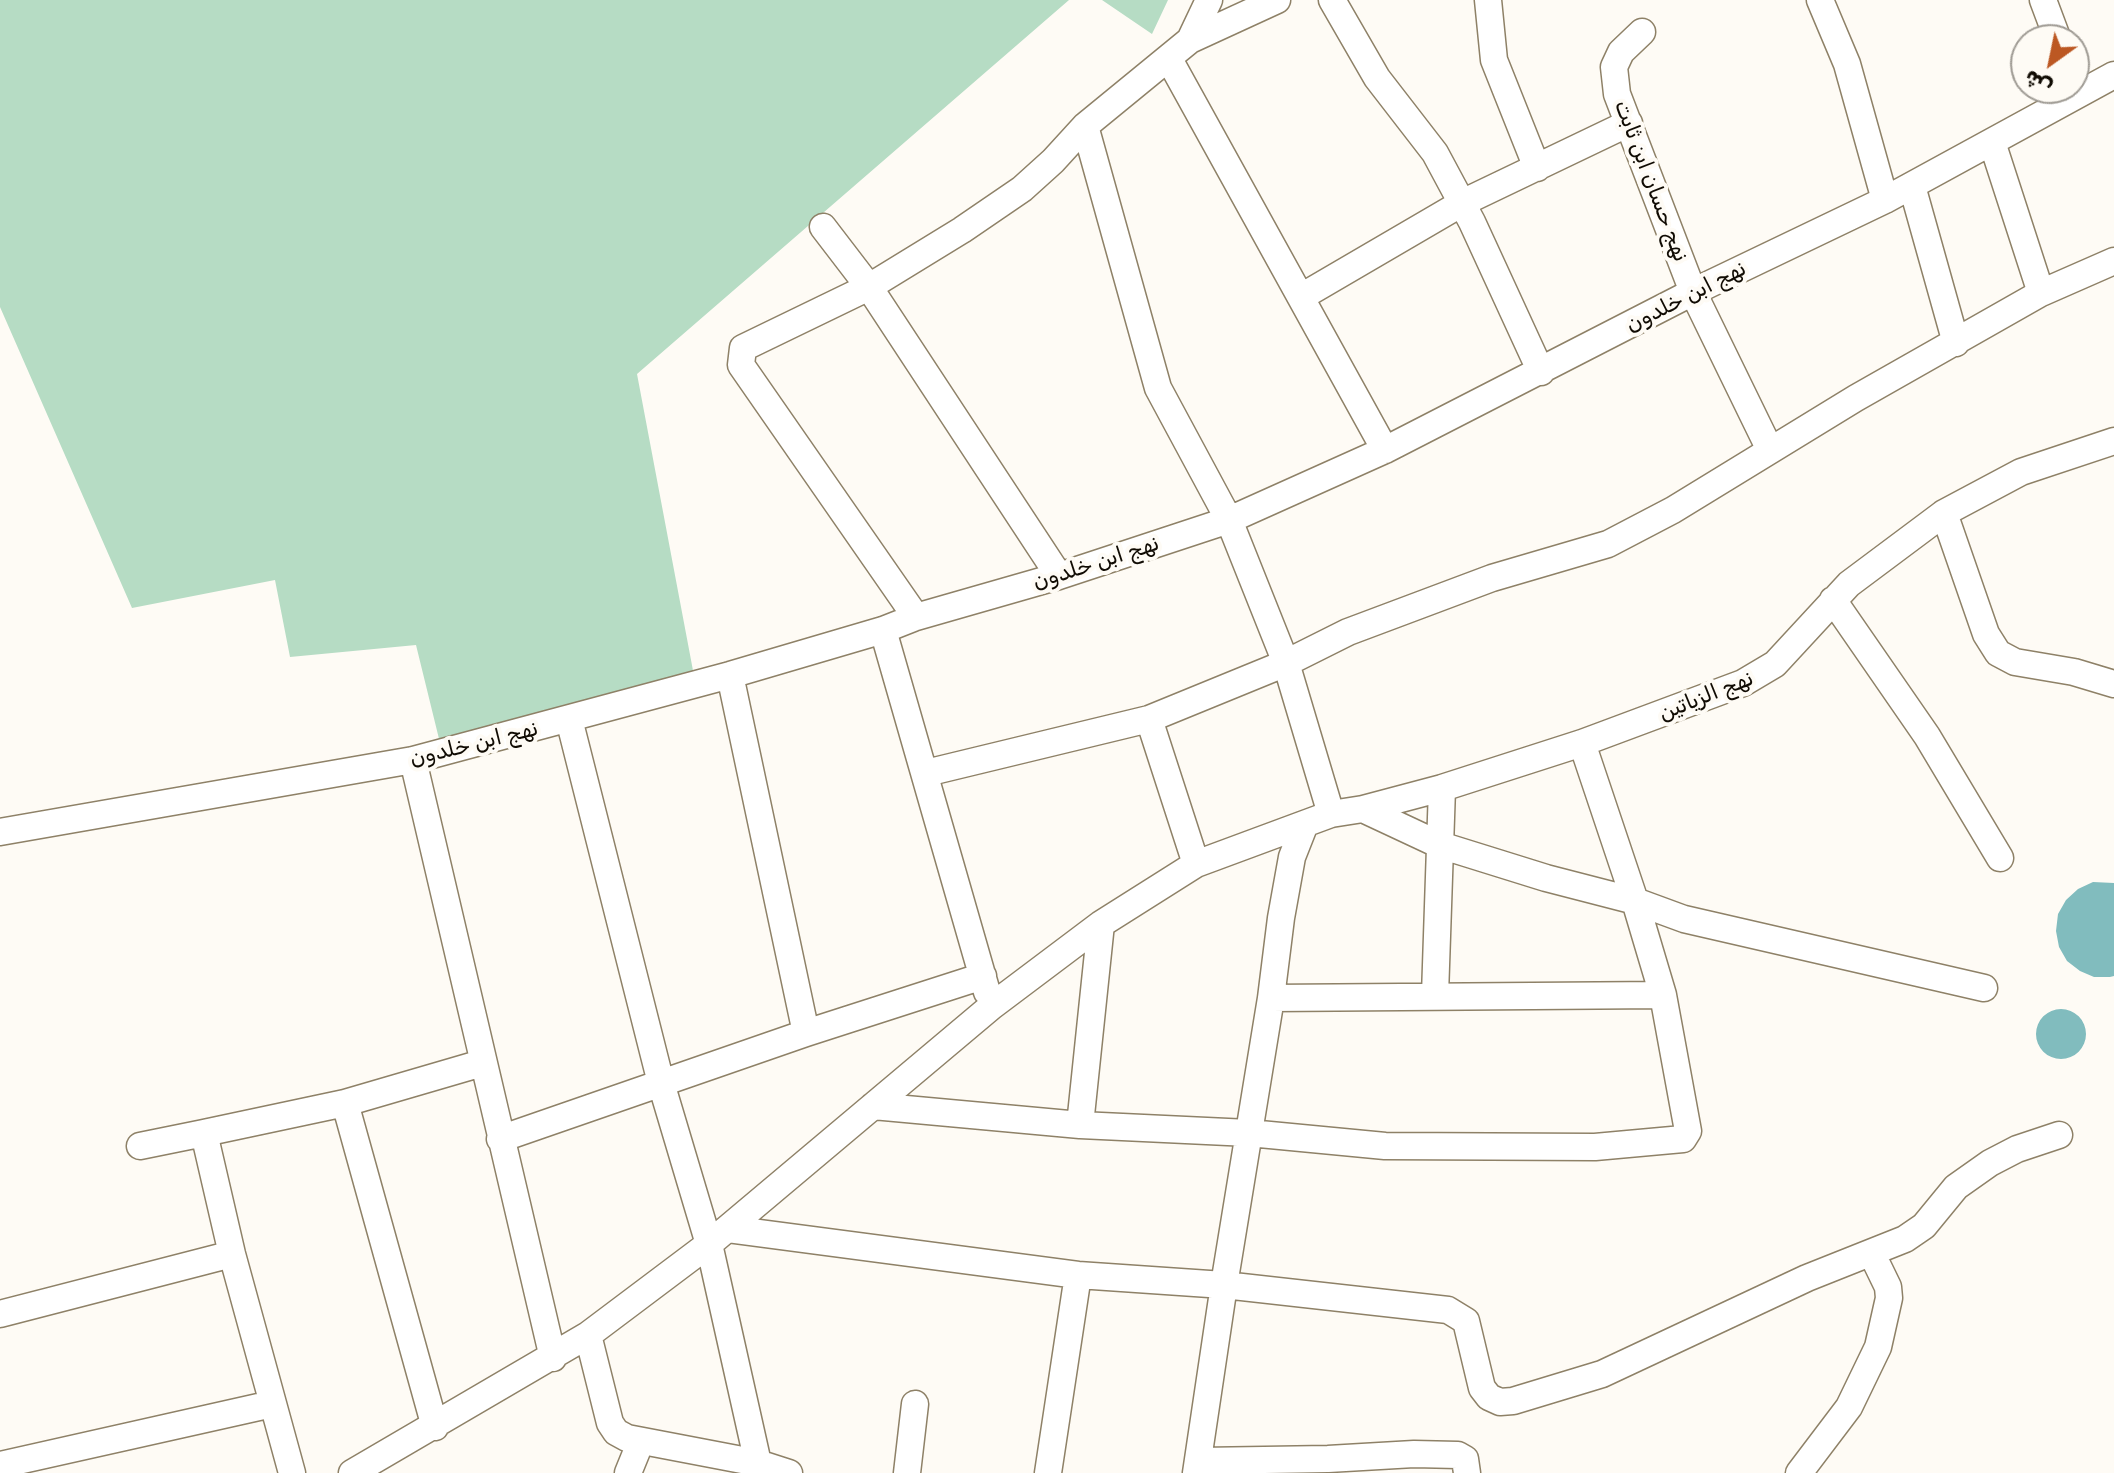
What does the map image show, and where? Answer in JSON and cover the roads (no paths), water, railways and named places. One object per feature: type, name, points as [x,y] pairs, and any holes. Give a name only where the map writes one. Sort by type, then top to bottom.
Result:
[{"type":"street","points":[[1190,40],[1209,0]]},
{"type":"street","points":[[916,617],[741,365],[743,348],[869,287],[962,230],[1022,189],[1085,126],[1190,40],[1277,0]]},
{"type":"street","points":[[1332,0],[1377,78],[1435,153],[1462,203],[1541,372]]},
{"type":"street","points":[[1488,0],[1494,60],[1537,168]]},
{"type":"street","points":[[1820,0],[1847,64],[1885,200]]},
{"type":"street","points":[[2043,0],[2052,24]]},
{"type":"street","name":"نهج حسان ابن ثابت","points":[[1642,32],[1621,52],[1614,67],[1617,94],[1693,292],[1770,450]]},
{"type":"street","points":[[1169,59],[1385,450]]},
{"type":"street","name":"نهج ابن خلدون","points":[[2090,84],[2113,78]]},
{"type":"street","name":"نهج ابن خلدون","points":[[0,832],[413,760],[730,675],[883,630],[1229,520],[1385,450],[1693,292],[1885,200],[1992,142],[2050,104]]},
{"type":"street","points":[[1301,297],[1462,203],[1629,123]]},
{"type":"street","points":[[1085,126],[1158,388],[1229,520],[1286,663],[1331,814]]},
{"type":"street","points":[[1992,142],[2041,293]]},
{"type":"street","points":[[1912,186],[1956,343]]},
{"type":"street","points":[[823,227],[869,287],[1059,576]]},
{"type":"street","points":[[926,773],[1149,719],[1286,663],[1348,632],[1492,578],[1608,544],[1673,510],[1770,450],[2041,293],[2114,261]]},
{"type":"street","name":"نهج الزياتين","points":[[352,1473],[588,1335],[718,1236],[992,1006],[1101,924],[1196,864],[1331,814],[1363,809],[1442,788],[1582,743],[1761,674],[1775,664],[1849,584],[1944,513],[2021,472],[2114,441]]},
{"type":"street","points":[[1944,513],[1986,634],[1998,653],[2015,662],[2074,672],[2114,684]]},
{"type":"street","points":[[1833,600],[1927,736],[2000,858]]},
{"type":"street","points":[[883,630],[992,1006]]},
{"type":"street","points":[[730,675],[806,1033]]},
{"type":"street","points":[[569,719],[661,1083],[718,1236],[758,1468]]},
{"type":"street","points":[[1149,719],[1196,864]]},
{"type":"street","points":[[873,1106],[1080,1125],[1249,1133],[1385,1146],[1595,1147],[1683,1139],[1688,1131],[1663,995],[1582,743]]},
{"type":"street","points":[[413,760],[553,1358]]},
{"type":"street","points":[[1435,995],[1442,788]]},
{"type":"street","points":[[1363,809],[1440,845],[1546,878],[1635,901],[1684,919],[1984,988]]},
{"type":"street","points":[[1305,824],[1292,857],[1281,918],[1198,1467],[1450,1455],[1463,1458],[1467,1473]]},
{"type":"street","points":[[1080,1125],[1101,924]]},
{"type":"street","points":[[500,1139],[806,1033],[983,976]]},
{"type":"street","points":[[1271,998],[1663,995]]},
{"type":"street","points":[[140,1146],[345,1103],[482,1063]]},
{"type":"street","points":[[345,1103],[435,1427]]},
{"type":"street","points":[[204,1133],[232,1254],[292,1473]]},
{"type":"street","points":[[718,1236],[1078,1275],[1224,1285],[1448,1310],[1466,1321],[1482,1388],[1489,1397],[1500,1402],[1513,1401],[1602,1374],[1807,1278],[1905,1239],[1924,1226],[1956,1187],[1990,1163],[2017,1149],[2059,1135]]},
{"type":"street","points":[[0,1314],[232,1254]]},
{"type":"street","points":[[1799,1473],[1849,1407],[1878,1347],[1889,1298],[1888,1287],[1872,1254]]},
{"type":"street","points":[[1048,1473],[1078,1275]]},
{"type":"street","points":[[588,1335],[610,1423],[616,1432],[627,1438],[789,1473]]},
{"type":"street","points":[[0,1465],[272,1404]]},
{"type":"street","points":[[907,1473],[915,1404]]},
{"type":"street","points":[[628,1473],[641,1441]]},
{"type":"water","points":[[2093,882],[2114,883],[2114,976],[2110,977],[2094,977],[2067,961],[2059,947],[2056,931],[2058,914],[2066,900],[2078,889]]},
{"type":"water","points":[[2051,1010],[2071,1010],[2085,1024],[2085,1044],[2071,1058],[2051,1058],[2037,1044],[2037,1024]]}]
